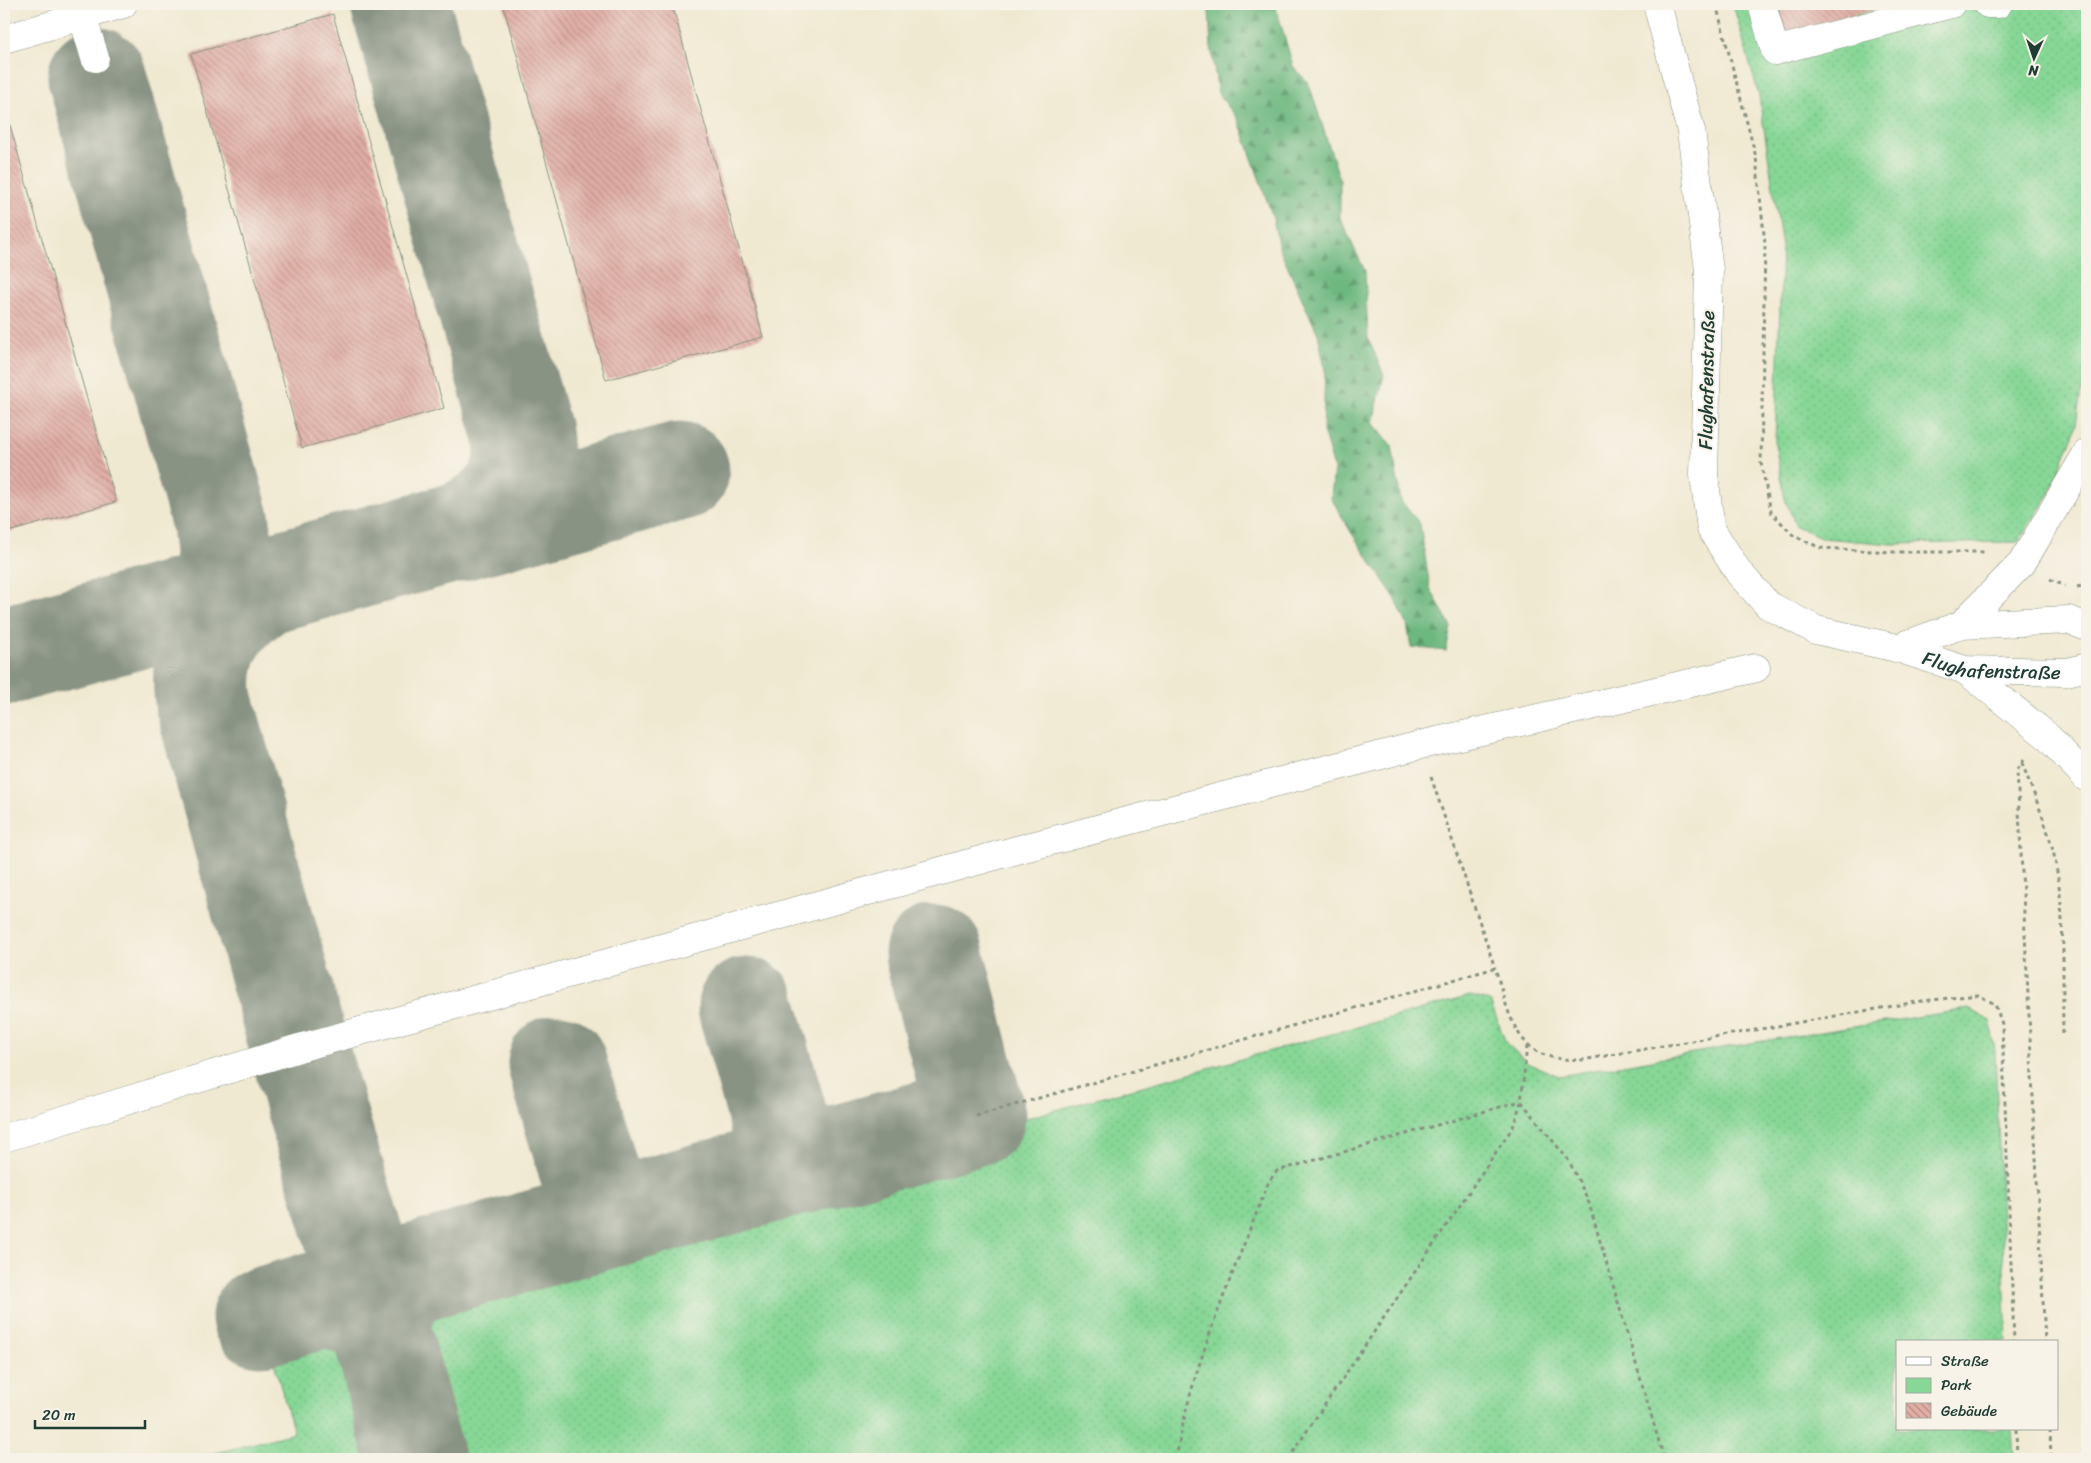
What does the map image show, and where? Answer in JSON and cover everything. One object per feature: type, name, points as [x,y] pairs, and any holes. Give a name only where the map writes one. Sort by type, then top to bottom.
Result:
[{"type":"street","points":[[4,39],[81,10],[123,4]]},
{"type":"street","name":"Flughafenstraße","points":[[1657,4],[1691,131],[1709,270],[1704,476],[1711,530],[1739,573],[1768,605],[1816,630],[1897,648],[1965,670],[2067,672],[2087,667]]},
{"type":"street","points":[[1762,4],[1775,51],[1951,4]]},
{"type":"street","points":[[1988,4],[1998,4]]},
{"type":"street","points":[[81,10],[95,58]]},
{"type":"street","name":"Flughafenstraße","points":[[1961,626],[2022,563],[2087,453]]},
{"type":"street","name":"Flughafenstraße","points":[[1897,648],[1961,626],[2069,620],[2087,628]]},
{"type":"street","points":[[4,1138],[299,1048],[1024,848],[1420,745],[1756,668]]},
{"type":"street","points":[[1965,670],[2046,735],[2087,778]]},
{"type":"path","points":[[1716,4],[1757,167],[1765,244],[1761,463],[1771,512],[1794,536],[1822,548],[1891,552],[1993,552],[2022,563],[2070,588],[2087,585]]},
{"type":"path","points":[[2045,1340],[2017,770],[2046,735]]},
{"type":"path","points":[[1420,745],[1515,1029],[1527,1046],[1551,1057],[1582,1060],[1922,1001],[1978,995],[1995,1004],[2002,1024],[2014,1340]]},
{"type":"path","points":[[2022,763],[2036,800],[2057,871],[2061,900],[2063,1037]]},
{"type":"path","points":[[976,1116],[1495,968]]},
{"type":"path","points":[[1288,1459],[1513,1127],[1521,1102],[1527,1046]]},
{"type":"path","points":[[1176,1459],[1182,1426],[1220,1311],[1269,1182],[1276,1171],[1521,1102]]},
{"type":"path","points":[[1521,1102],[1569,1161],[1588,1200],[1664,1459]]},
{"type":"path","points":[[2016,1430],[2017,1459]]},
{"type":"path","points":[[2050,1430],[2051,1459]]},
{"type":"green space","points":[[1202,4],[1275,4],[1293,66],[1309,84],[1340,180],[1340,218],[1365,271],[1368,338],[1384,375],[1373,423],[1392,446],[1401,501],[1420,524],[1430,588],[1451,627],[1446,651],[1411,647],[1407,624],[1395,598],[1331,498],[1334,468],[1323,431],[1325,370],[1318,334],[1279,248],[1273,218],[1239,121],[1218,93],[1211,47],[1209,12]]},
{"type":"green space","points":[[1733,4],[2087,4],[2087,353],[2075,431],[2049,495],[2018,542],[1892,544],[1823,538],[1796,526],[1785,499],[1775,444],[1782,247],[1759,96]]},
{"type":"green space","points":[[1470,996],[1490,1001],[1506,1043],[1528,1063],[1559,1076],[1775,1039],[1969,1009],[1990,1021],[1995,1051],[2007,1340],[1896,1340],[1896,1430],[2011,1430],[2013,1459],[455,1459],[412,1304],[420,1291],[434,1281]]},
{"type":"green space","points":[[305,1321],[323,1321],[334,1331],[370,1459],[192,1459],[294,1433],[265,1332]]},
{"type":"building","points":[[503,4],[672,4],[763,337],[606,380]]},
{"type":"building","points":[[1777,4],[1897,4],[1785,35]]},
{"type":"building","points":[[333,14],[444,408],[302,448],[191,54]]},
{"type":"building","points":[[4,104],[116,502],[4,533]]},
{"type":"taxiway","points":[[400,4],[522,432],[522,463],[514,489],[496,510],[469,527]]},
{"type":"taxiway","points":[[97,77],[221,523],[225,562],[202,658]]},
{"type":"taxiway","points":[[4,656],[680,471]]},
{"type":"taxiway","points":[[269,582],[238,605],[216,631],[204,663],[204,701],[313,1098],[381,1329],[415,1459]]},
{"type":"taxiway","points":[[381,1329],[389,1298],[397,1286],[411,1274],[976,1116],[934,954]]},
{"type":"taxiway","points":[[747,1007],[792,1167]]},
{"type":"taxiway","points":[[557,1064],[603,1220]]},
{"type":"taxiway","points":[[261,1317],[325,1298],[360,1309],[381,1329]]}]
